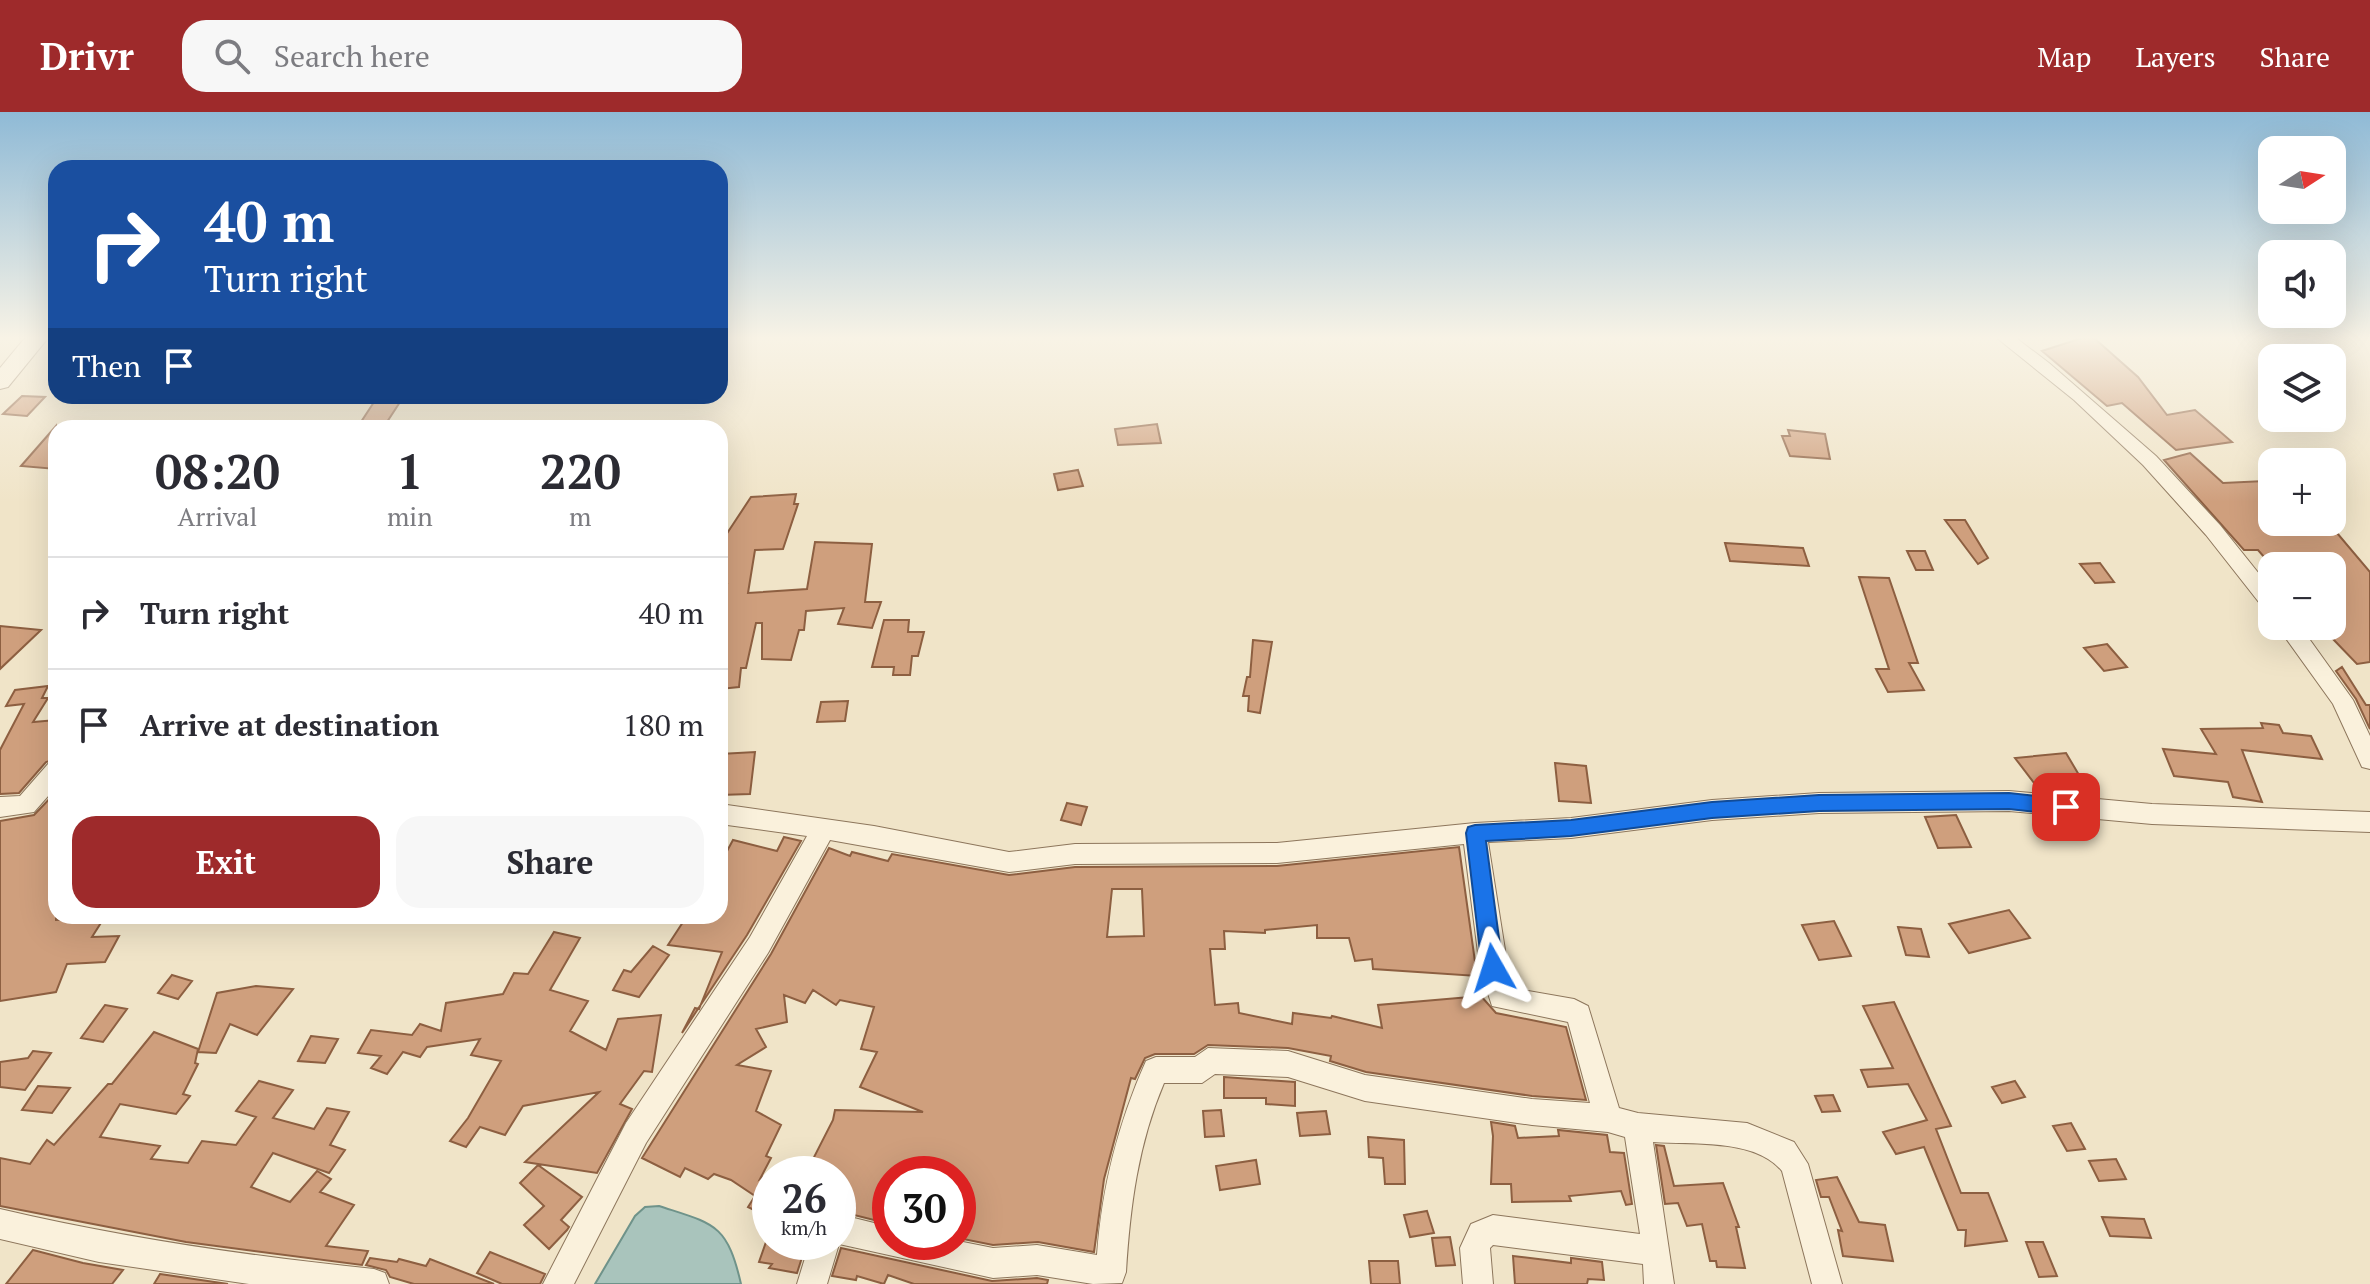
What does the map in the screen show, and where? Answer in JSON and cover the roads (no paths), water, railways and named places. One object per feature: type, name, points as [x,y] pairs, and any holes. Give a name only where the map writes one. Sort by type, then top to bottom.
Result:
[{"type":"street","points":[[2074,393],[2145,453],[2223,538],[2258,586]]},
{"type":"street","points":[[2298,640],[2342,700],[2370,760]]},
{"type":"street","points":[[0,807],[26,805],[48,780]]},
{"type":"street","points":[[728,815],[874,836],[1009,862],[1075,854],[1277,853],[1475,833],[1571,828],[1712,810],[1819,803],[2009,801],[2152,814],[2370,822]]},
{"type":"street","points":[[558,1284],[636,1133],[759,945],[823,830]]},
{"type":"street","points":[[1475,833],[1497,989],[1505,1001],[1574,1011],[1579,1015],[1608,1118]]},
{"type":"street","points":[[976,1260],[993,1263],[1037,1260],[1111,1272],[1115,1199],[1139,1107],[1156,1070],[1202,1070],[1208,1061],[1288,1064],[1365,1088],[1532,1112],[1608,1118],[1637,1127],[1704,1130],[1752,1139],[1785,1151],[1794,1164],[1827,1284]]},
{"type":"street","points":[[1637,1127],[1657,1252],[1659,1284]]},
{"type":"street","points":[[0,1224],[99,1247],[295,1276],[374,1284]]},
{"type":"street","points":[[1478,1284],[1475,1248],[1481,1234],[1493,1230],[1657,1252]]},
{"type":"street","points":[[812,1284],[819,1260]]},
{"type":"water","points":[[659,1206],[693,1217],[715,1229],[730,1249],[741,1284],[595,1284],[635,1216],[645,1207]]}]
